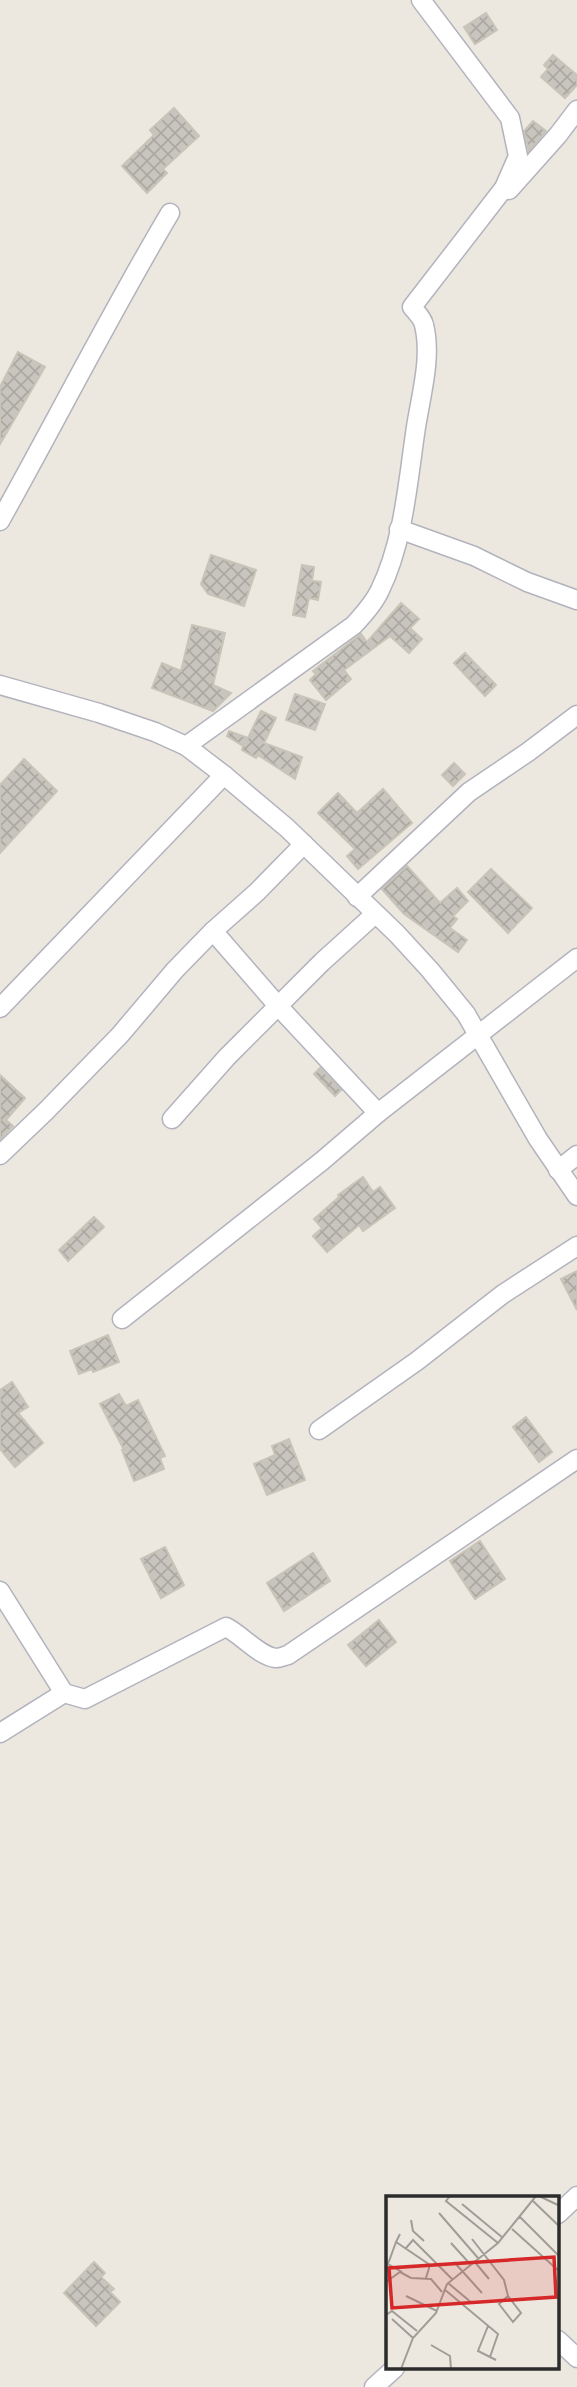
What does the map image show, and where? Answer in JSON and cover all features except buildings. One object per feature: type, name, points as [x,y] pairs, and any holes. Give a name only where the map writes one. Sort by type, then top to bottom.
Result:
[{"type":"street","points":[[421,0],[510,118],[518,156],[503,188],[412,307],[424,323]]},
{"type":"street","points":[[186,746],[354,625],[369,608],[380,589],[400,529],[424,377],[427,347],[424,323],[436,290],[451,261],[577,110]]},
{"type":"street","points":[[0,521],[74,388],[127,284],[170,213]]},
{"type":"street","points":[[400,529],[474,556],[527,582],[577,600]]},
{"type":"street","points":[[0,685],[99,713],[186,746],[304,844],[430,970],[478,1034],[538,1139],[577,1195]]},
{"type":"street","points":[[357,897],[468,792],[577,715]]},
{"type":"street","points":[[0,1008],[224,775]]},
{"type":"street","points":[[0,1154],[120,1035],[175,970],[213,931],[257,892],[304,844]]},
{"type":"street","points":[[172,1119],[227,1057],[374,914]]},
{"type":"street","points":[[213,931],[279,1007],[378,1113]]},
{"type":"street","points":[[122,1319],[322,1161],[378,1113],[577,958]]},
{"type":"street","points":[[558,1170],[577,1155]]},
{"type":"street","points":[[319,1430],[417,1361],[503,1294],[577,1246]]},
{"type":"street","points":[[0,1591],[64,1693],[85,1699],[226,1628],[276,1658],[288,1655],[577,1459]]},
{"type":"street","points":[[0,1733],[64,1693]]},
{"type":"street","points":[[560,2212],[577,2196]]},
{"type":"street","points":[[560,2342],[577,2358]]},
{"type":"street","points":[[374,2387],[393,2370]]}]
